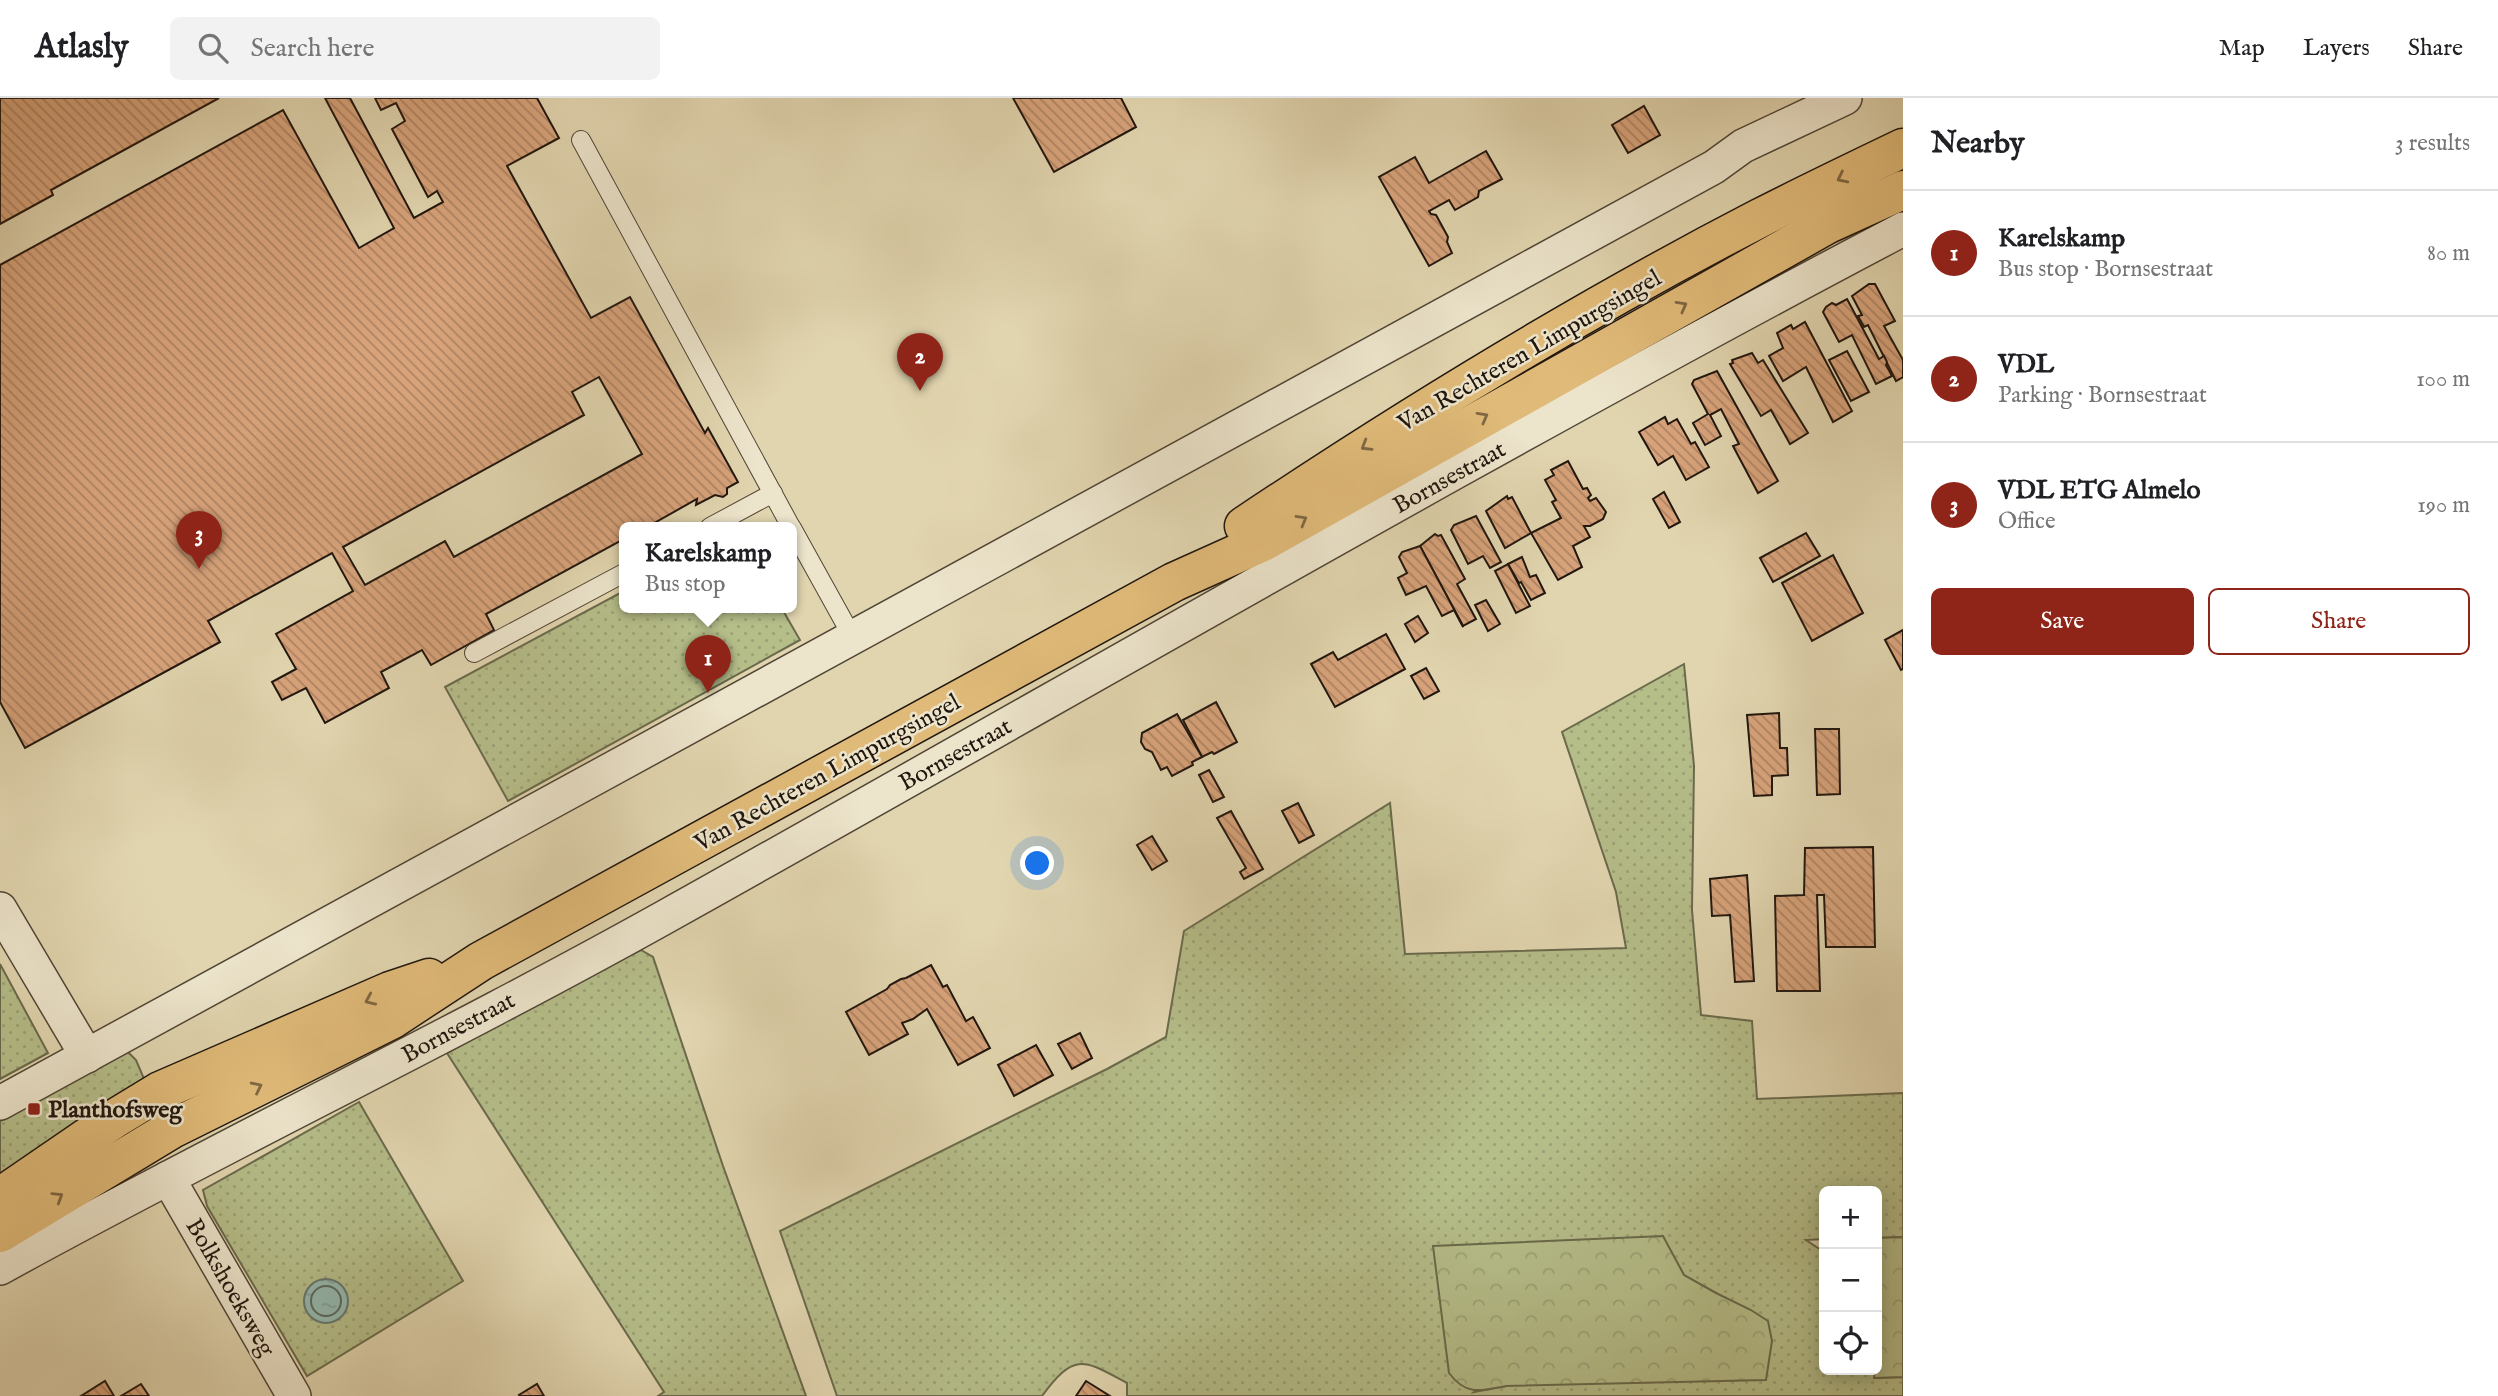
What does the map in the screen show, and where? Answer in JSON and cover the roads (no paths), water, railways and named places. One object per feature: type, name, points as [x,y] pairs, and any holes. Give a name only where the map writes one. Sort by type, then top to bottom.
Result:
[{"type":"main road","name":"Van Rechteren Limpurgsingel","points":[[1174,582],[1234,533],[1339,463],[1574,319],[1759,218],[1903,148]]},
{"type":"main road","name":"Van Rechteren Limpurgsingel","points":[[0,1233],[172,1129],[391,1020],[481,961],[1174,582],[1263,542],[1828,224],[1903,190]]},
{"type":"main road","name":"Van Rechteren Limpurgsingel","points":[[0,1197],[160,1091],[390,991],[481,961]]},
{"type":"street","points":[[0,1103],[1714,167],[1743,146],[1845,98]]},
{"type":"street","name":"Bornsestraat","points":[[0,1268],[658,920],[1688,342],[1903,229]]},
{"type":"street","points":[[0,909],[87,1056]]},
{"type":"street","name":"Bolkshoeksweg","points":[[168,1178],[294,1396]]},
{"type":"lane","points":[[581,141],[789,522]]},
{"type":"lane","points":[[719,522],[773,493]]},
{"type":"lane","points":[[797,537],[853,638]]},
{"type":"lane","points":[[474,653],[619,576]]},
{"type":"water","points":[[326,1279],[335,1280],[342,1285],[347,1292],[347,1310],[342,1317],[335,1322],[326,1323],[317,1322],[310,1317],[305,1310],[304,1301],[305,1292],[310,1285],[317,1280]]},
{"type":"place","name":"VDL","points":[[920,391]]},
{"type":"place","name":"VDL ETG Almelo","points":[[199,569]]},
{"type":"place","name":"Karelskamp","points":[[708,693]]},
{"type":"place","name":"Planthofsweg","points":[[34,1109]]}]
